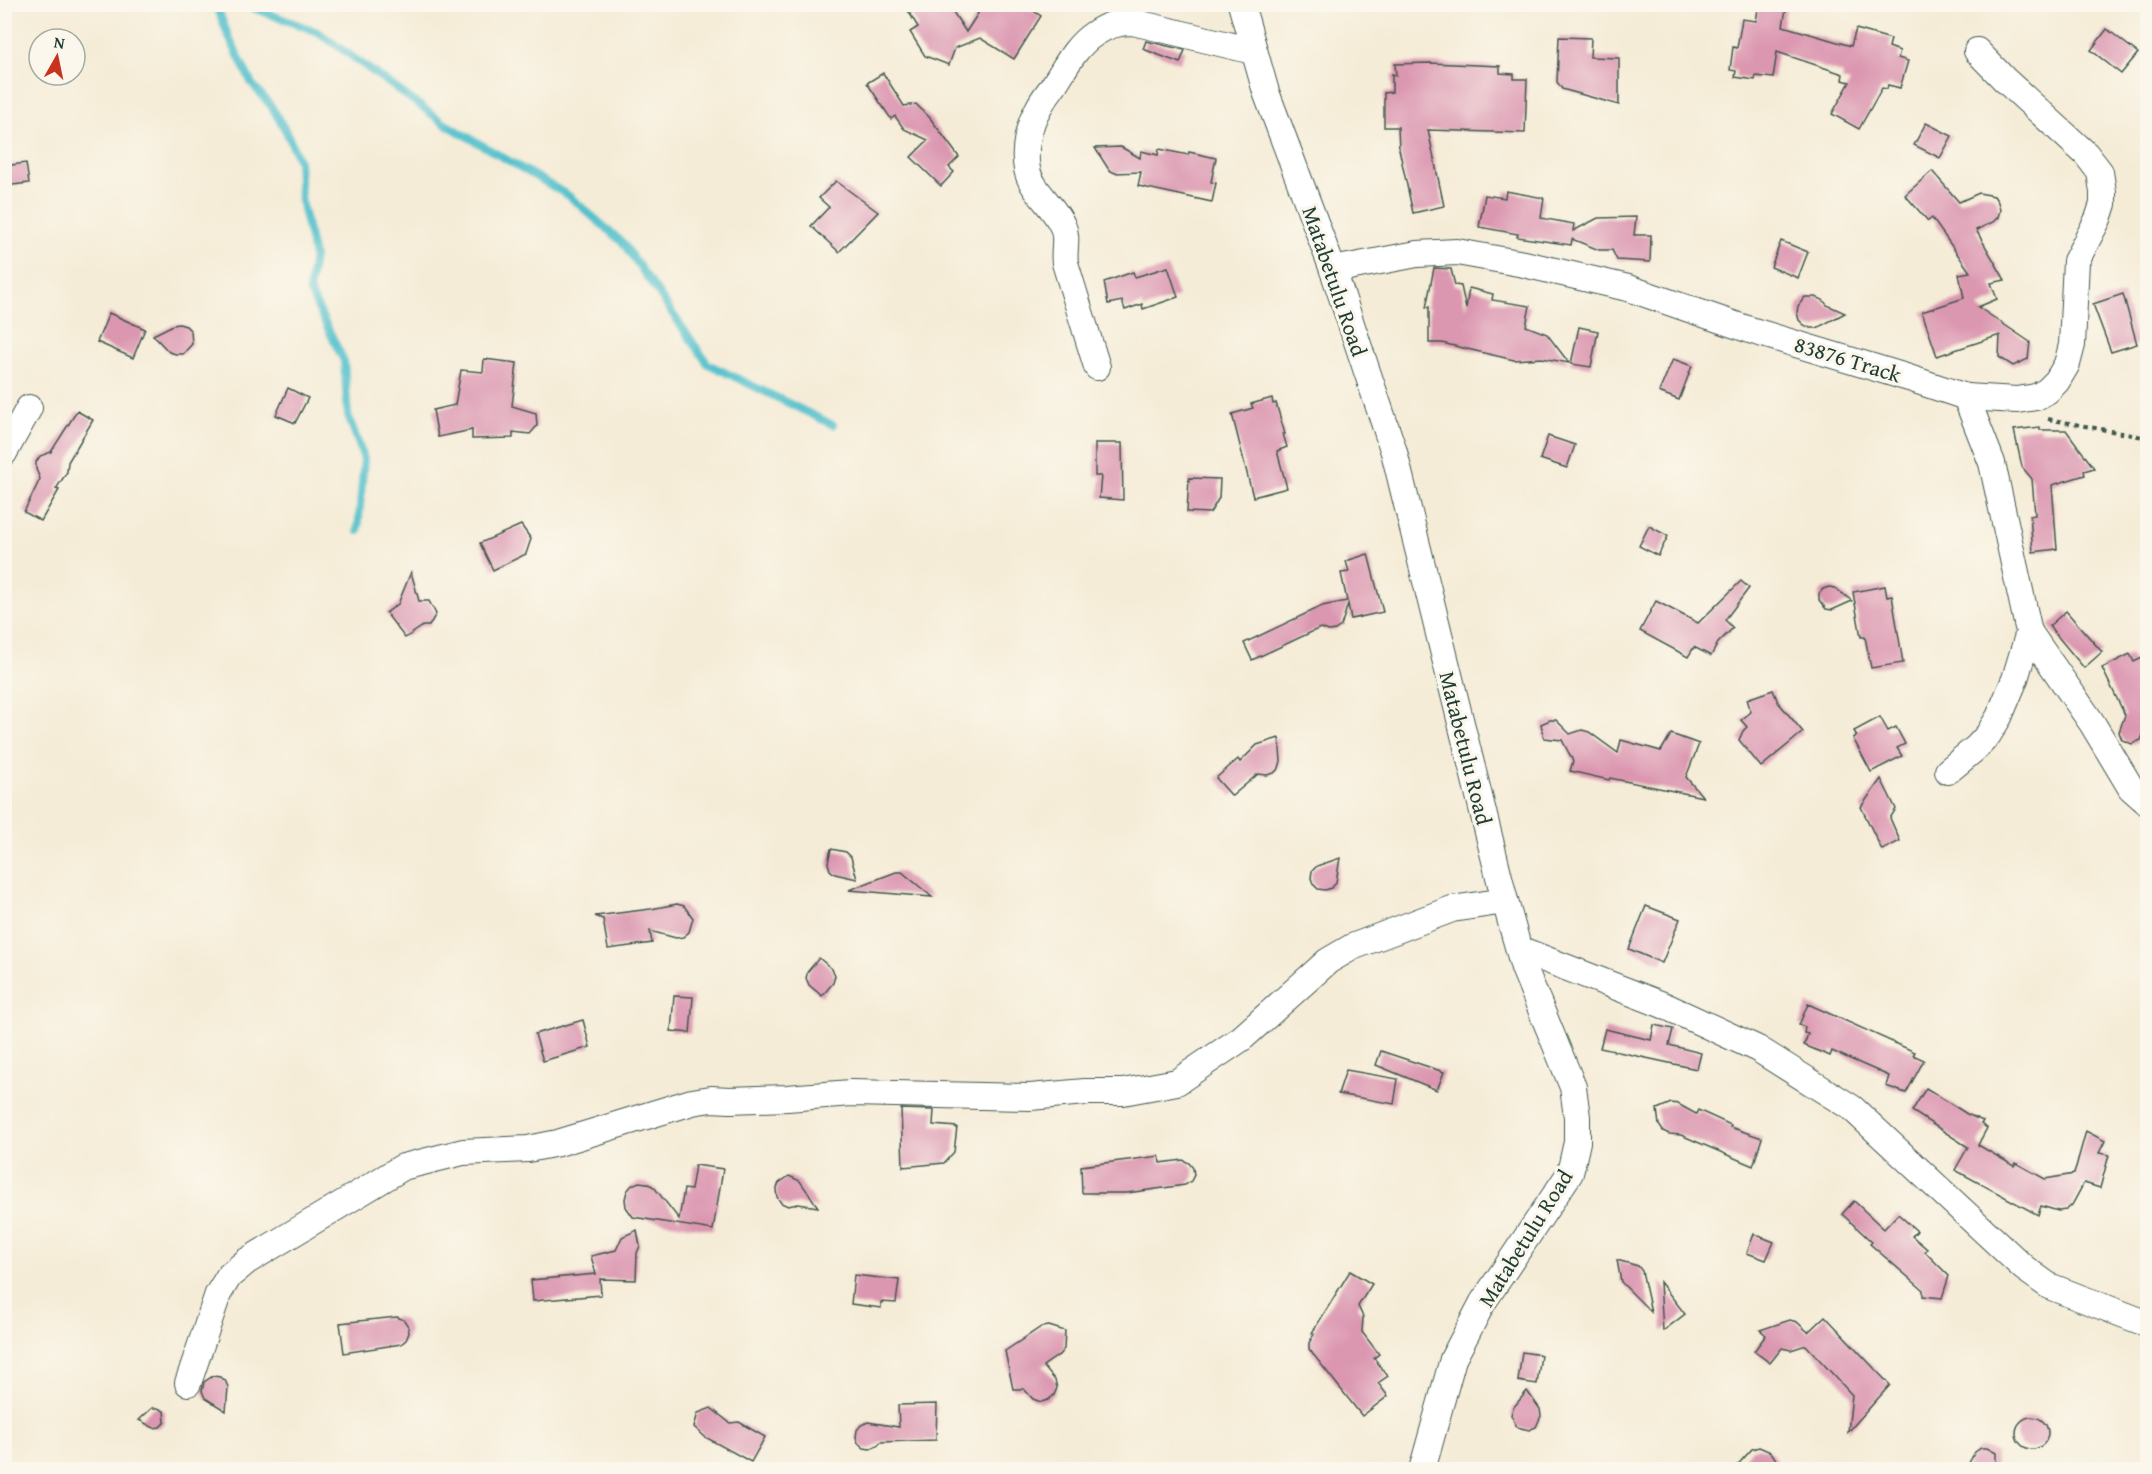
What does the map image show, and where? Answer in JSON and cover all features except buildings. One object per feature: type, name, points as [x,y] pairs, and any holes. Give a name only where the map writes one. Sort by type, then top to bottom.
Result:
[{"type":"street","name":"Matabetulu Road","points":[[1240,4],[1266,92],[1333,270],[1394,452],[1505,901],[1524,968],[1573,1087],[1577,1118],[1578,1142],[1570,1173],[1483,1302],[1453,1359],[1422,1470]]},
{"type":"street","points":[[1097,367],[1065,263],[1063,253],[1065,235],[1062,225],[1032,182],[1027,170],[1026,150],[1029,131],[1039,106],[1069,59],[1085,42],[1094,34],[1120,22],[1133,22],[1253,51]]},
{"type":"street","name":"83876 Track","points":[[1333,270],[1417,254],[1456,252],[1524,264],[1628,288],[1750,330],[1966,397],[2017,400],[2036,397],[2047,391],[2057,381],[2067,364],[2072,345],[2076,261],[2098,219],[2103,204],[2100,172],[2086,154],[2004,79],[1977,51]]},
{"type":"street","points":[[1966,397],[1992,463],[2029,632],[2092,723],[2131,788],[2148,803]]},
{"type":"street","points":[[4,453],[29,408]]},
{"type":"street","points":[[1948,771],[1977,747],[1999,717],[2015,680],[2029,632]]},
{"type":"street","points":[[188,1383],[218,1294],[230,1276],[247,1262],[403,1167],[463,1152],[528,1149],[558,1143],[692,1102],[711,1099],[787,1098],[851,1093],[1030,1097],[1085,1092],[1123,1092],[1177,1082],[1242,1038],[1328,961],[1352,947],[1452,909],[1505,901]]},
{"type":"street","points":[[1519,949],[1663,1005],[1758,1049],[1852,1108],[2024,1268],[2049,1286],[2148,1324]]},
{"type":"path","points":[[2017,400],[2046,419],[2148,438]]},
{"type":"waterway","points":[[216,4],[227,33],[252,84],[271,106],[287,133],[299,161],[301,200],[314,256],[309,290],[344,361],[348,415],[364,459],[358,531]]},
{"type":"waterway","points":[[242,4],[318,32],[444,123],[569,196],[623,243],[708,364],[833,425]]}]
